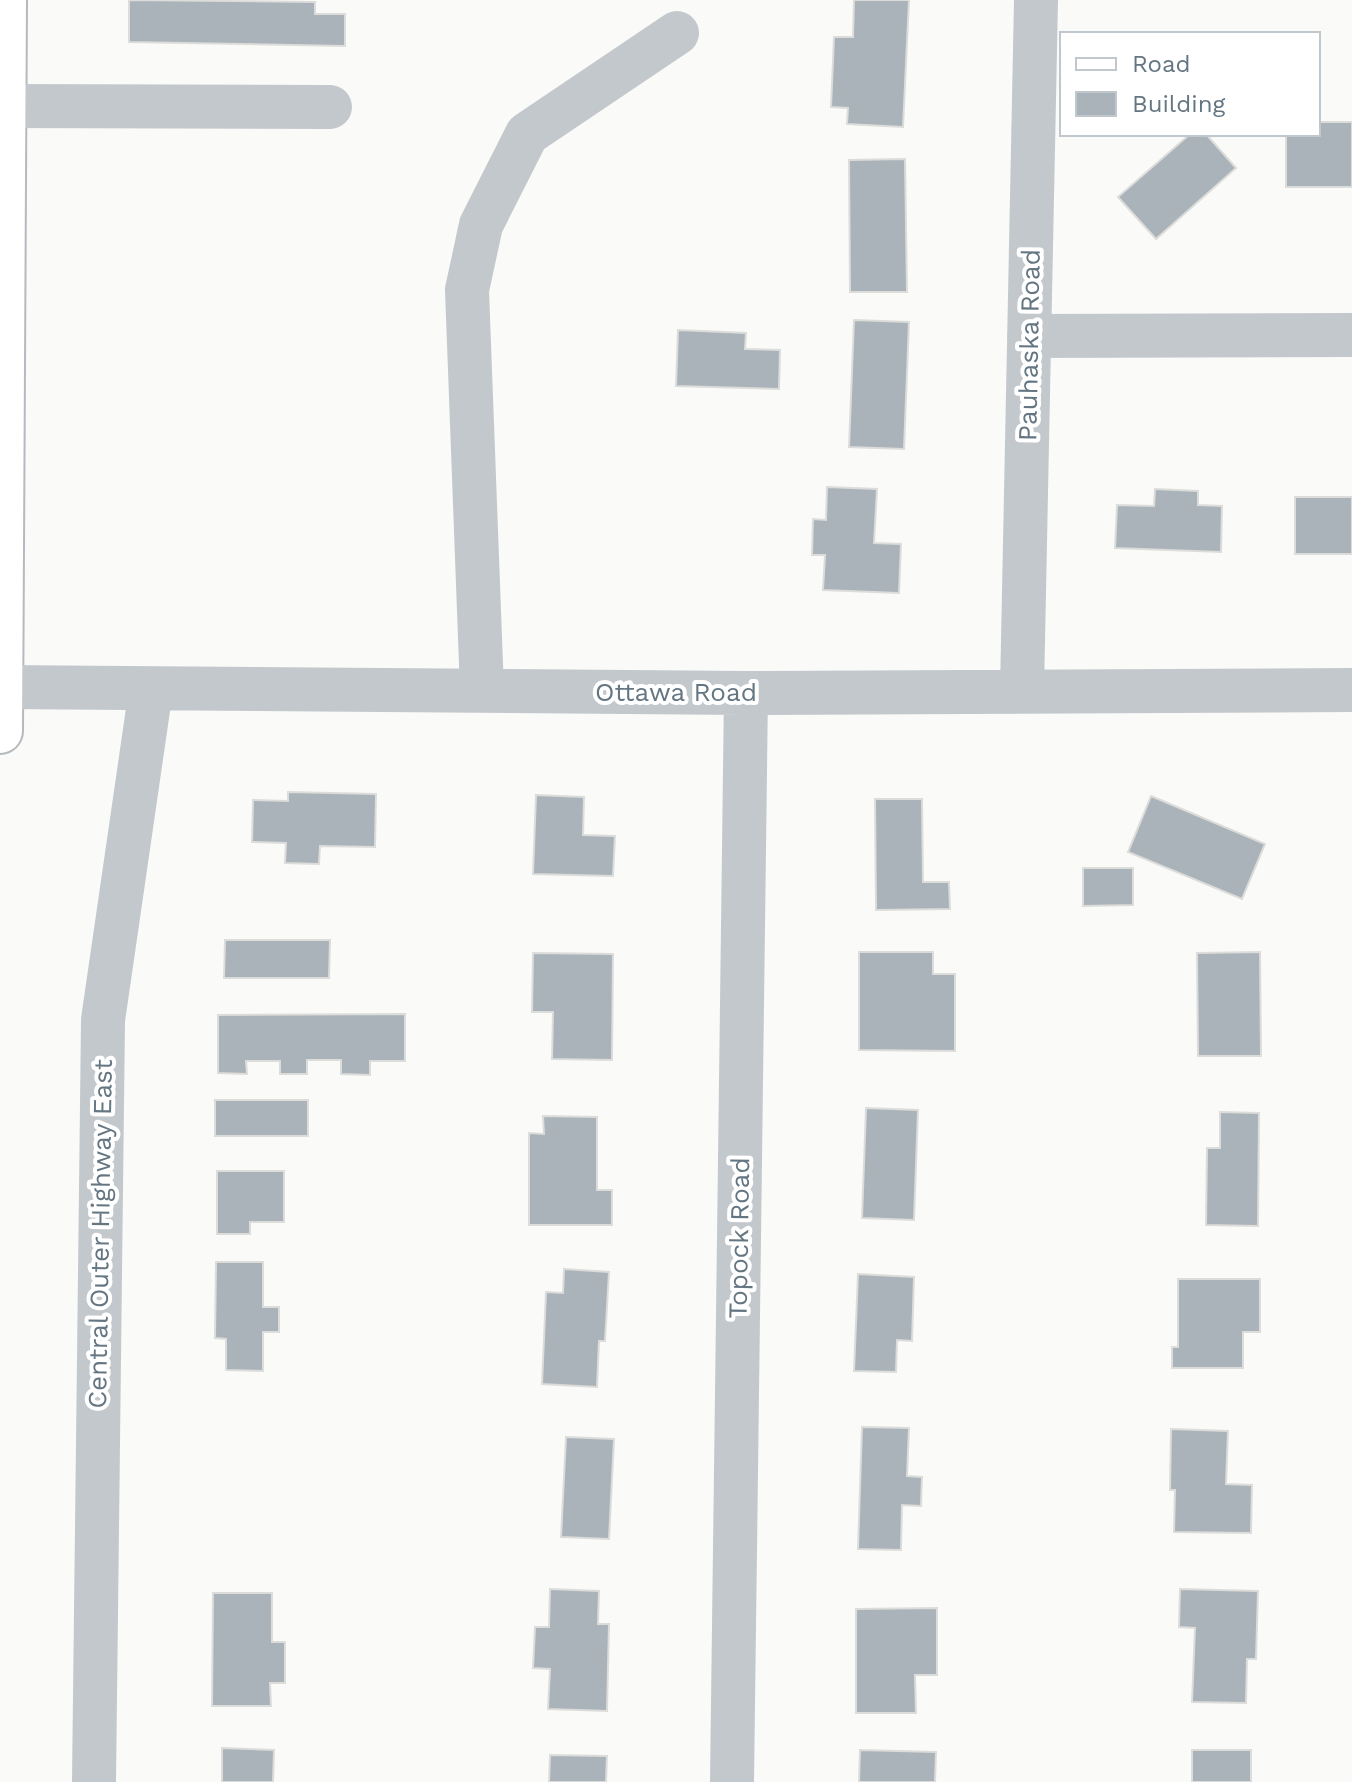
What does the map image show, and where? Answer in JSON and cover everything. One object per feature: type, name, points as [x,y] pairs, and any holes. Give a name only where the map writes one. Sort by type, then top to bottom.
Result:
[{"type":"main road","points":[[0,731],[4,0]]},
{"type":"street","name":"Pauhaska Road","points":[[1022,690],[1036,0]]},
{"type":"street","points":[[482,691],[467,290],[481,225],[527,134],[677,33]]},
{"type":"street","points":[[3,106],[330,107]]},
{"type":"street","points":[[1029,336],[1352,335]]},
{"type":"street","name":"Ottawa Road","points":[[0,687],[746,693],[1352,690]]},
{"type":"street","name":"Central Outer Highway East","points":[[94,1782],[103,1020],[151,689]]},
{"type":"street","name":"Topock Road","points":[[732,1782],[746,693]]},
{"type":"building","points":[[129,0],[315,2],[315,14],[345,14],[345,46],[129,42]]},
{"type":"building","points":[[854,0],[909,0],[903,127],[847,124],[848,108],[831,107],[834,37],[853,37]]},
{"type":"building","points":[[1320,122],[1352,122],[1352,187],[1286,187],[1286,136],[1320,136]]},
{"type":"building","points":[[1188,136],[1208,136],[1236,168],[1156,239],[1118,197]]},
{"type":"building","points":[[905,159],[907,292],[850,292],[849,160]]},
{"type":"building","points":[[854,320],[909,322],[904,449],[849,447]]},
{"type":"building","points":[[678,330],[746,333],[745,349],[780,350],[779,389],[676,386]]},
{"type":"building","points":[[827,487],[877,489],[874,543],[901,544],[899,593],[823,590],[825,555],[812,555],[813,519],[826,520]]},
{"type":"building","points":[[1155,489],[1198,491],[1198,505],[1222,506],[1221,552],[1115,548],[1117,505],[1154,506]]},
{"type":"building","points":[[1295,497],[1352,497],[1352,554],[1295,554]]},
{"type":"building","points":[[288,792],[376,794],[375,847],[320,846],[319,864],[285,863],[286,843],[252,842],[253,800],[288,801]]},
{"type":"building","points":[[536,795],[584,797],[583,835],[615,836],[613,876],[533,874]]},
{"type":"building","points":[[1151,796],[1265,844],[1242,899],[1128,852]]},
{"type":"building","points":[[875,799],[922,799],[923,882],[949,882],[950,909],[876,910]]},
{"type":"building","points":[[1083,868],[1133,868],[1133,905],[1083,906]]},
{"type":"building","points":[[225,940],[330,940],[329,978],[224,978]]},
{"type":"building","points":[[859,952],[933,952],[933,974],[955,974],[955,1051],[859,1050]]},
{"type":"building","points":[[1260,952],[1261,1056],[1198,1056],[1197,953]]},
{"type":"building","points":[[533,953],[613,954],[612,1060],[552,1059],[553,1012],[532,1012]]},
{"type":"building","points":[[405,1014],[405,1061],[370,1061],[370,1075],[341,1074],[341,1060],[307,1060],[307,1074],[280,1074],[280,1061],[246,1061],[247,1074],[218,1073],[218,1015]]},
{"type":"building","points":[[215,1100],[308,1100],[308,1136],[215,1136]]},
{"type":"building","points":[[866,1108],[918,1110],[914,1220],[862,1218]]},
{"type":"building","points":[[1220,1112],[1259,1113],[1258,1226],[1206,1225],[1207,1148],[1220,1148]]},
{"type":"building","points":[[543,1116],[597,1117],[597,1190],[612,1190],[612,1225],[529,1225],[529,1133],[544,1134]]},
{"type":"building","points":[[217,1171],[284,1171],[284,1222],[250,1222],[250,1234],[217,1234]]},
{"type":"building","points":[[216,1262],[263,1262],[263,1307],[279,1307],[279,1332],[263,1332],[263,1371],[226,1370],[226,1339],[215,1338]]},
{"type":"building","points":[[564,1269],[609,1272],[605,1341],[599,1341],[597,1387],[542,1384],[546,1292],[563,1293]]},
{"type":"building","points":[[858,1274],[914,1277],[912,1341],[897,1340],[896,1372],[854,1371]]},
{"type":"building","points":[[1178,1279],[1260,1279],[1260,1332],[1243,1332],[1243,1368],[1172,1368],[1172,1347],[1178,1347]]},
{"type":"building","points":[[862,1427],[909,1428],[907,1476],[922,1477],[921,1506],[902,1505],[901,1550],[858,1549]]},
{"type":"building","points":[[1171,1429],[1228,1431],[1226,1484],[1252,1485],[1251,1533],[1174,1532],[1175,1490],[1170,1490]]},
{"type":"building","points":[[566,1437],[614,1439],[609,1539],[561,1537]]},
{"type":"building","points":[[550,1589],[599,1591],[598,1624],[609,1624],[607,1711],[548,1709],[550,1669],[533,1668],[535,1627],[549,1627]]},
{"type":"building","points":[[1180,1589],[1258,1591],[1256,1659],[1247,1659],[1246,1703],[1192,1702],[1195,1628],[1179,1627]]},
{"type":"building","points":[[213,1593],[272,1593],[272,1642],[285,1642],[285,1683],[270,1683],[271,1706],[212,1706]]},
{"type":"building","points":[[937,1608],[937,1675],[915,1675],[916,1713],[856,1713],[856,1609]]},
{"type":"building","points":[[222,1748],[274,1750],[273,1782],[222,1782]]},
{"type":"building","points":[[860,1750],[936,1752],[935,1782],[859,1782]]},
{"type":"building","points":[[1192,1750],[1251,1750],[1251,1782],[1192,1782]]},
{"type":"building","points":[[550,1755],[607,1756],[606,1782],[549,1782]]}]
